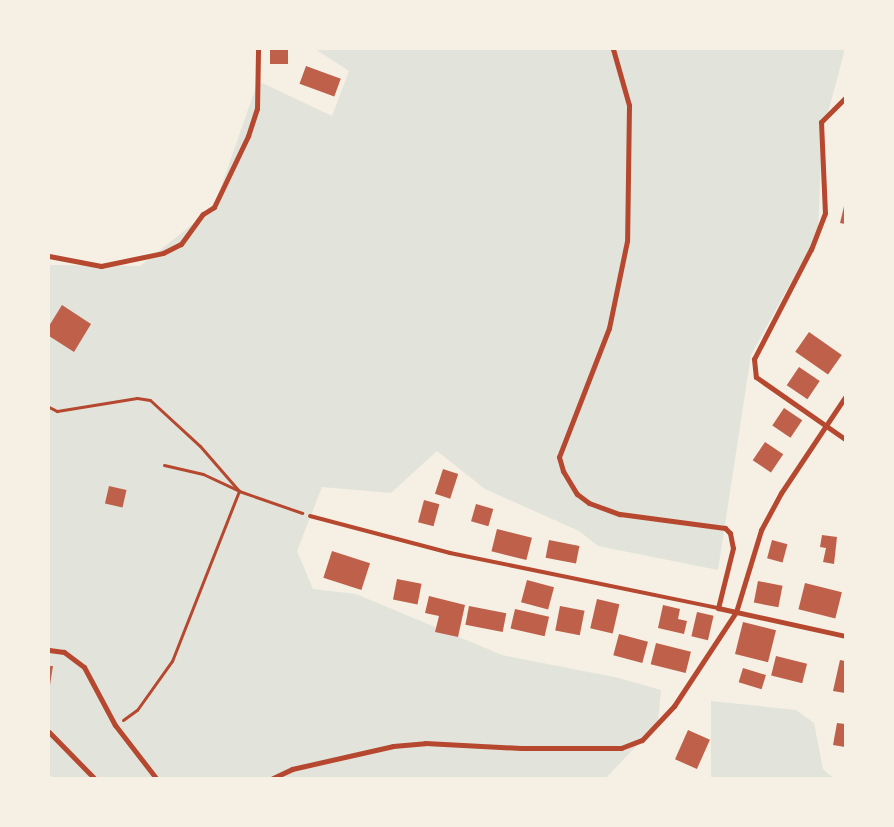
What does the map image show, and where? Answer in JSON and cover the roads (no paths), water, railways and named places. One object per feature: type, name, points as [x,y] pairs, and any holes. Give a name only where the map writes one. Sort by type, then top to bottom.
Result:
[{"type":"street","points":[[49,256],[101,266],[163,253],[181,244],[203,214],[214,207],[248,136],[257,109],[258,49]]},
{"type":"street","points":[[613,49],[629,105],[627,241],[609,328],[559,457],[573,489],[589,502],[620,514],[726,528],[730,533],[733,548],[718,608],[845,636]]},
{"type":"street","points":[[845,98],[821,122],[825,213],[811,249],[754,359],[756,377],[845,439]]},
{"type":"street","points":[[273,778],[292,769],[393,746],[425,743],[520,748],[621,748],[642,740],[674,706],[736,612],[761,530],[781,493],[845,397]]},
{"type":"street","points":[[49,650],[64,652],[84,667],[115,725],[156,778]]},
{"type":"street","points":[[49,732],[94,778]]},
{"type":"lane","points":[[310,516],[450,553],[718,608]]}]
